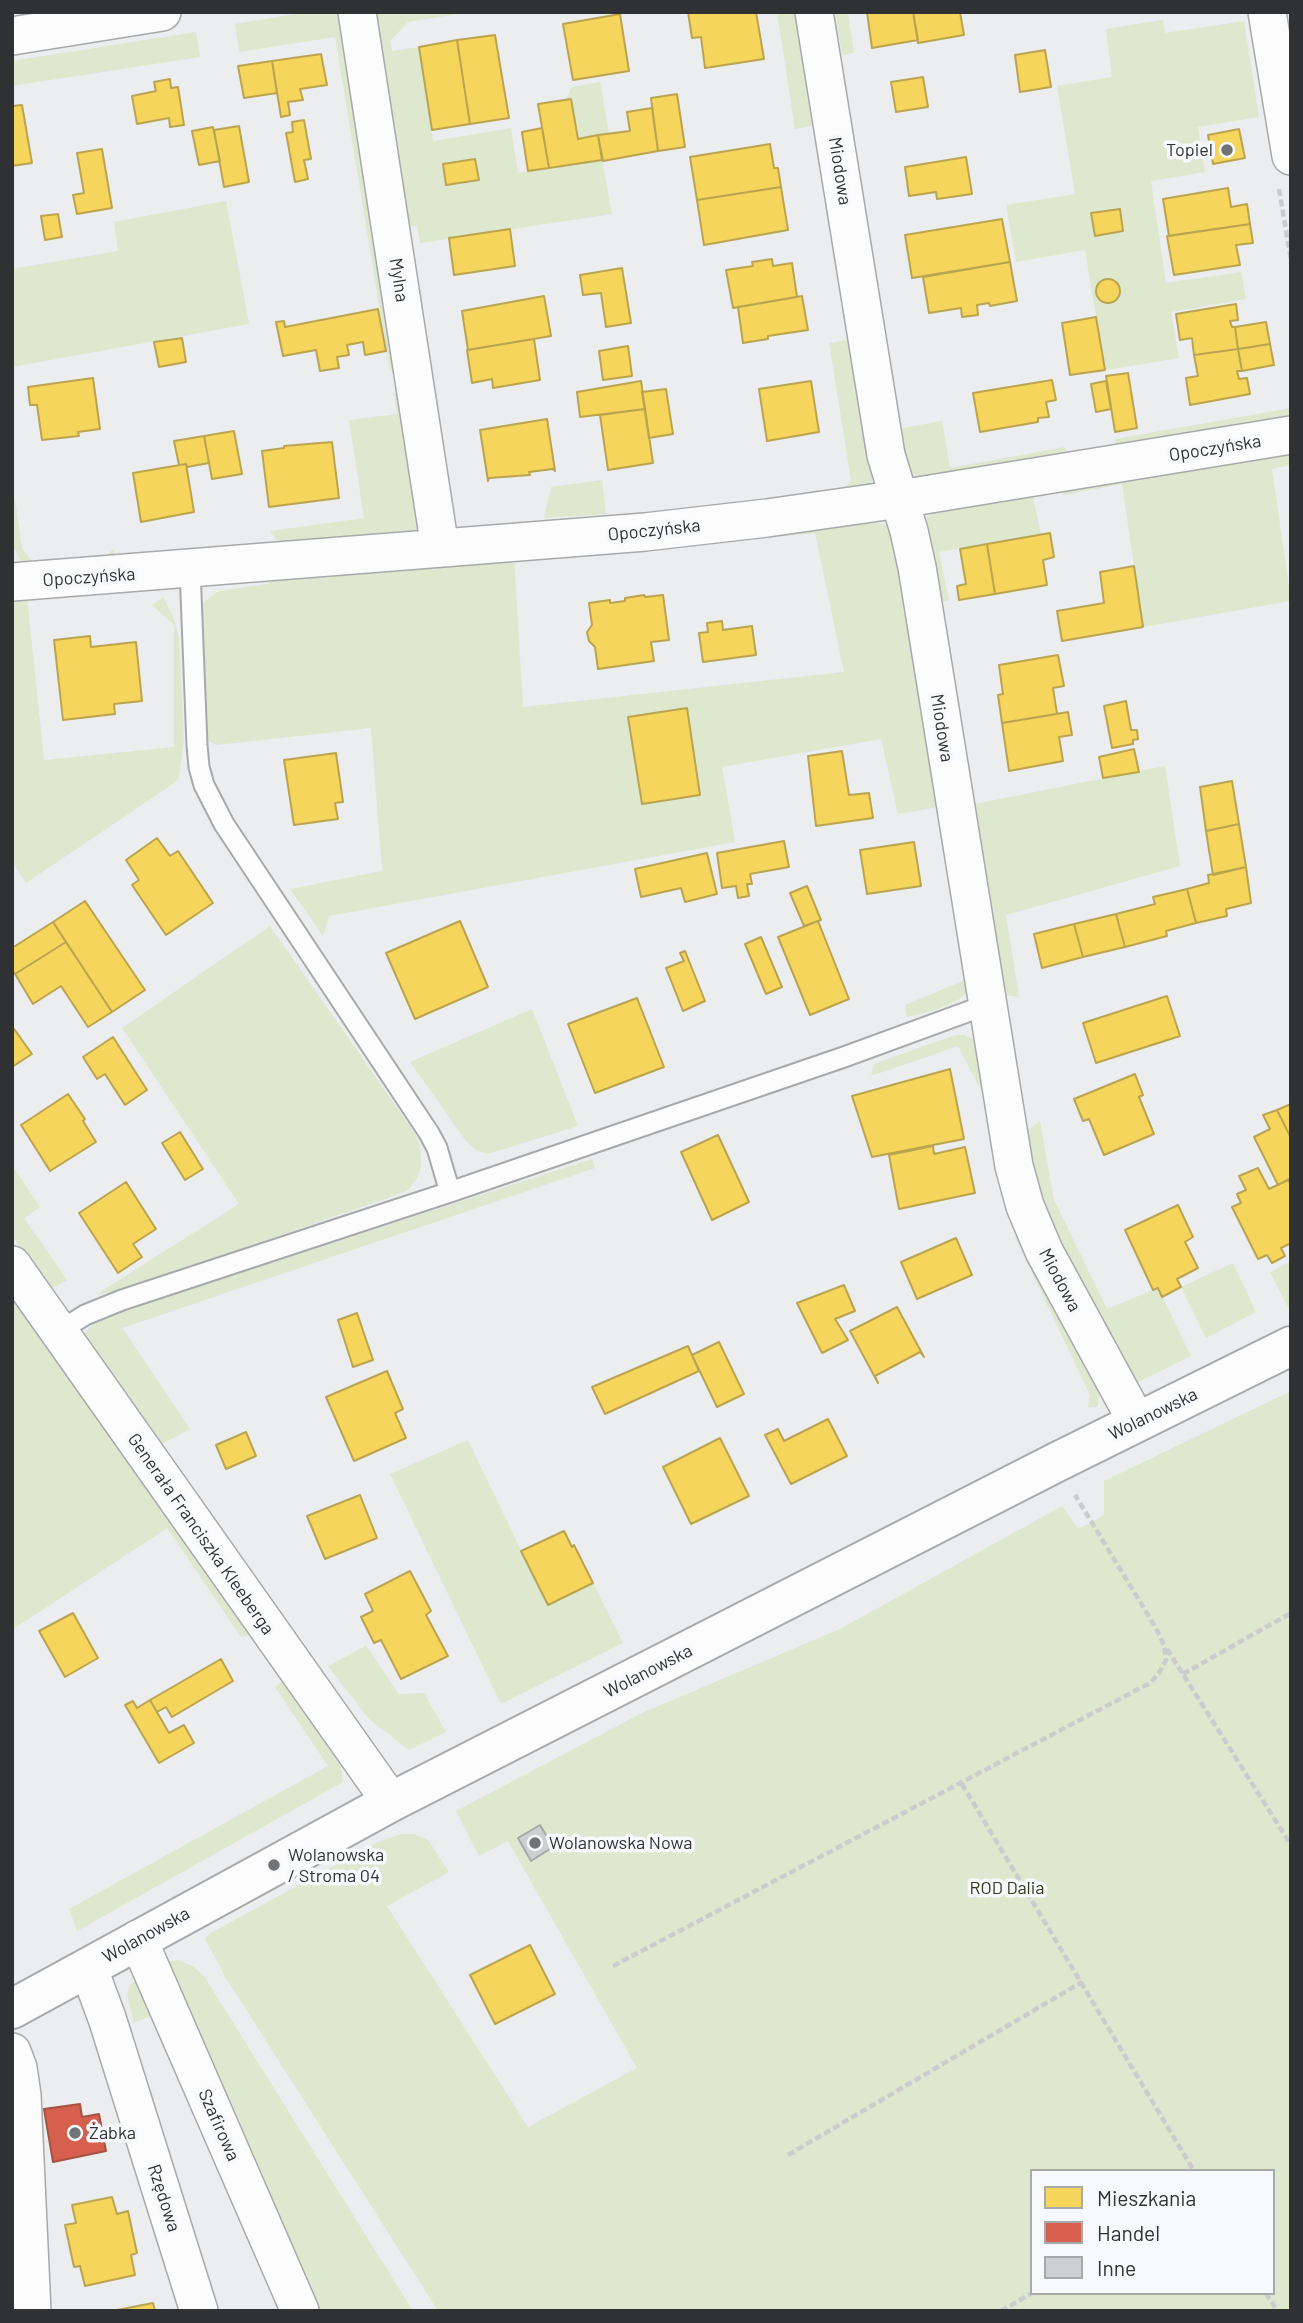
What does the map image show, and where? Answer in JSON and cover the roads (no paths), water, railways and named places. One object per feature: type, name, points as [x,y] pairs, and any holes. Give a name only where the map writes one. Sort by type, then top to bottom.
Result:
[{"type":"street","points":[[12,36],[162,12]]},
{"type":"street","name":"Mylna","points":[[357,12],[440,548]]},
{"type":"street","name":"Miodowa","points":[[814,12],[887,455],[917,567],[1014,1166],[1044,1251],[1137,1422]]},
{"type":"street","points":[[1267,12],[1291,156]]},
{"type":"street","name":"Opoczyńska","points":[[12,582],[659,530],[900,499],[1291,435]]},
{"type":"street","name":"Generała Franciszka Kleeberga","points":[[12,1265],[391,1802]]},
{"type":"street","name":"Wolanowska","points":[[12,2009],[391,1802],[1291,1346]]},
{"type":"street","name":"Szafirowa","points":[[138,1939],[300,2311]]},
{"type":"street","name":"Rzędowa","points":[[88,1967],[107,2018],[199,2311]]},
{"type":"street","points":[[12,2052],[18,2068],[22,2095],[32,2311]]},
{"type":"lane","points":[[190,569],[197,745],[204,785],[224,824],[429,1133],[437,1148],[450,1192]]},
{"type":"lane","points":[[58,1332],[85,1315],[122,1300],[450,1192],[792,1075],[986,1005]]},
{"type":"place","name":"Topiel","points":[[1227,150]]},
{"type":"place","name":"Wolanowska Nowa","points":[[535,1843]]},
{"type":"place","name":"Wolanowska / Stroma 04","points":[[274,1865]]},
{"type":"place","name":"Żabka","points":[[75,2133]]},
{"type":"park label","name":"ROD Dalia","points":[[1007,1888]]}]
